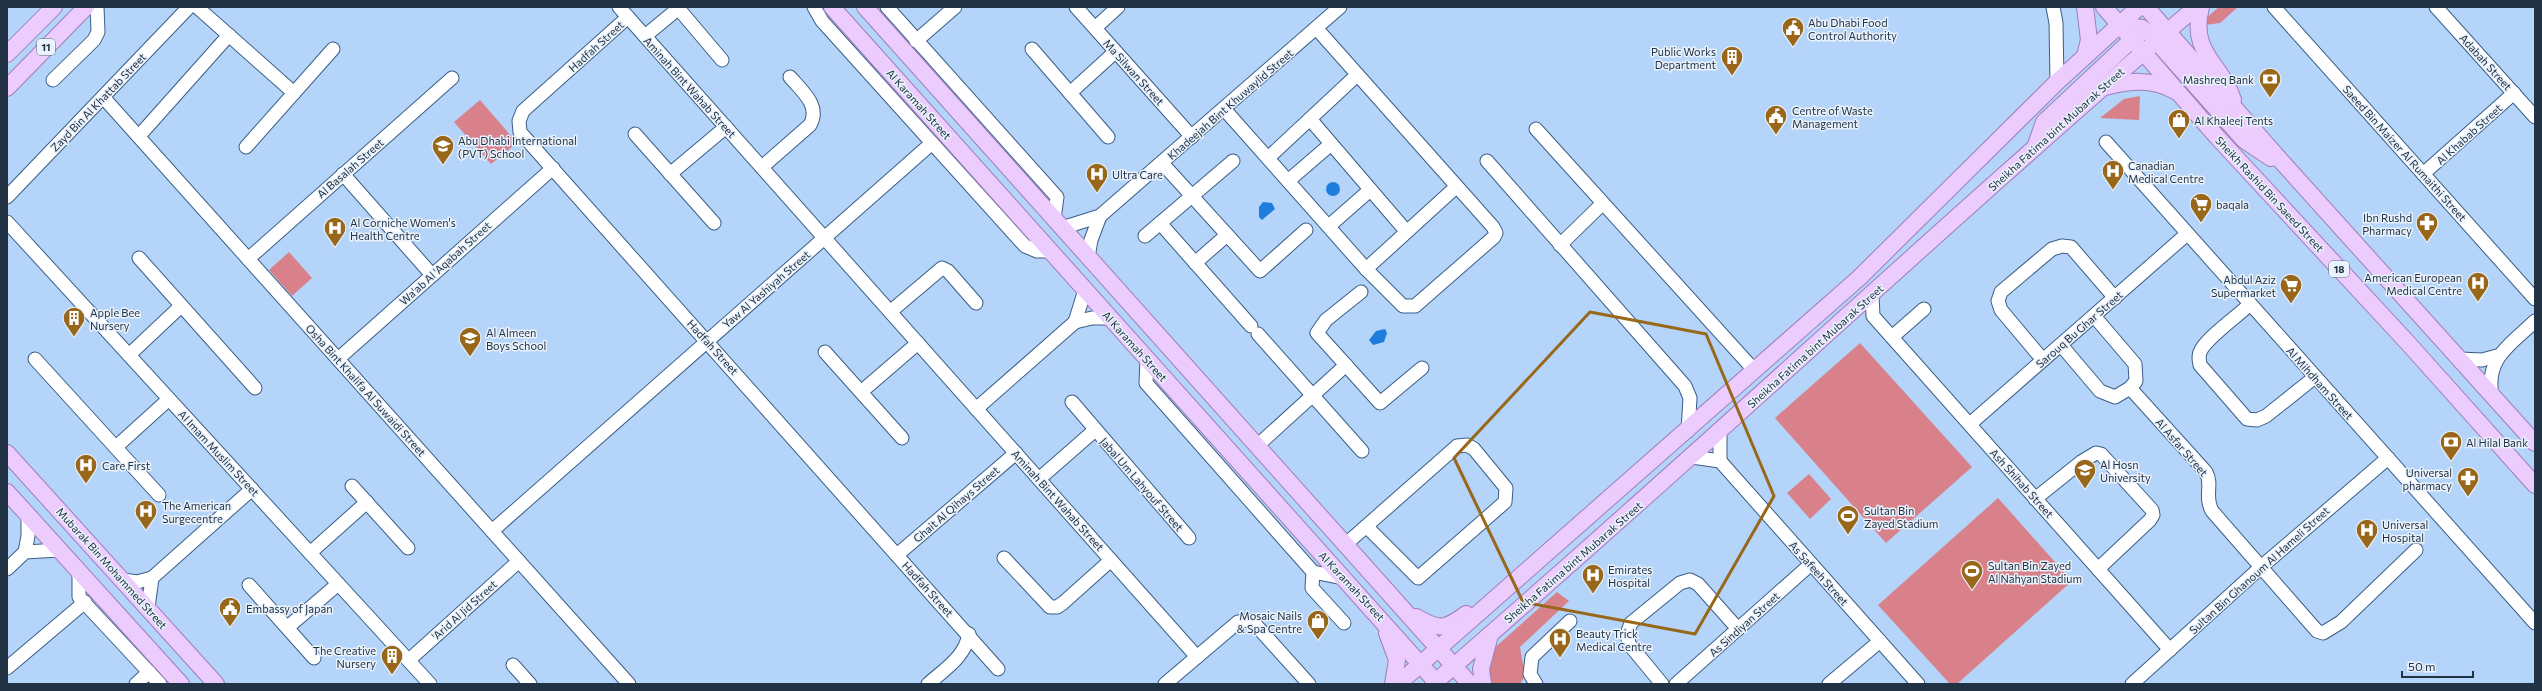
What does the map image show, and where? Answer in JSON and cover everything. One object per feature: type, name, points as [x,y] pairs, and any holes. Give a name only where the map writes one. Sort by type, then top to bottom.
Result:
[{"type":"main road","name":"11","points":[[7,54],[54,7]]},
{"type":"main road","name":"Al Karamah Street","points":[[832,7],[1343,578],[1378,615],[1436,683]]},
{"type":"main road","name":"Al Karamah Street","points":[[865,7],[1470,684]]},
{"type":"main road","points":[[2085,7],[2088,32],[2085,56]]},
{"type":"main road","points":[[2104,7],[2141,19],[2162,36],[2244,140],[2282,162]]},
{"type":"main road","name":"Sheikha Fatima bint Mubarak Street","points":[[1436,683],[1852,313],[2101,88],[2196,7]]},
{"type":"main road","points":[[2201,7],[2198,25],[2201,43],[2207,57],[2228,85],[2235,110]]},
{"type":"main road","name":"11","points":[[7,88],[82,11]]},
{"type":"main road","name":"Sheikha Fatima bint Mubarak Street","points":[[1398,684],[1688,431],[1859,278],[2085,56],[2141,19]]},
{"type":"main road","points":[[2141,19],[2144,52]]},
{"type":"main road","points":[[2036,146],[2044,122],[2141,19]]},
{"type":"main road","name":"18","points":[[2162,36],[2235,110],[2535,443]]},
{"type":"main road","name":"Sheikh Rashid Bin Saeed Street","points":[[2144,52],[2217,137],[2407,342],[2535,485]]},
{"type":"main road","points":[[2101,88],[2126,82],[2150,81],[2164,84],[2180,94]]},
{"type":"main road","name":"Mubarak Bin Mohammed Street","points":[[7,453],[216,684]]},
{"type":"main road","points":[[9,496],[181,684]]},
{"type":"main road","points":[[1404,609],[1429,625],[1439,627],[1450,625],[1471,611],[1486,606]]},
{"type":"main road","points":[[1378,615],[1396,653],[1397,672],[1393,684]]},
{"type":"main road","points":[[1484,684],[1481,669],[1483,654],[1491,633]]},
{"type":"street","points":[[53,80],[94,40],[98,20],[97,7]]},
{"type":"street","name":"Zayd Bin Al Khattab Street","points":[[7,197],[189,7]]},
{"type":"street","points":[[197,7],[294,93]]},
{"type":"street","name":"Aminah Bint Wahab Street","points":[[618,7],[1197,657]]},
{"type":"street","points":[[814,7],[822,21],[1025,246],[1037,251],[1050,251]]},
{"type":"street","points":[[887,7],[1057,197],[1058,223]]},
{"type":"street","points":[[916,41],[955,7]]},
{"type":"street","name":"Ma Silwan Street","points":[[1076,7],[1192,137]]},
{"type":"street","points":[[1095,28],[1118,7]]},
{"type":"street","name":"Khadeejah Bint Khuwaylid Street","points":[[1058,223],[1100,216],[1225,110],[1340,7]]},
{"type":"street","points":[[2053,7],[2056,23],[2057,82]]},
{"type":"street","name":"Saeed Bin Maizer Al Rumaithi Street","points":[[2274,7],[2535,299]]},
{"type":"street","name":"Adabah Street","points":[[2436,7],[2535,117]]},
{"type":"street","points":[[644,36],[679,8],[722,60]]},
{"type":"street","points":[[82,11],[98,20]]},
{"type":"street","name":"Hadfah Street","points":[[628,17],[523,111],[519,121],[520,132],[969,634],[998,669]]},
{"type":"street","points":[[1225,110],[1366,269],[1403,306],[1408,308],[1415,306],[1494,237],[1496,233],[1493,227],[1316,29]]},
{"type":"street","points":[[139,136],[229,36]]},
{"type":"street","points":[[246,147],[333,49]]},
{"type":"street","points":[[1032,49],[1108,137]]},
{"type":"street","points":[[1070,93],[1115,52]]},
{"type":"street","points":[[1268,158],[1357,75]]},
{"type":"street","points":[[762,168],[813,120],[815,114],[812,103],[790,77]]},
{"type":"street","name":"Al Basalah Street","points":[[248,259],[452,78]]},
{"type":"street","name":"Al Khabab Street","points":[[2423,174],[2514,93]]},
{"type":"street","name":"Osha Bint Khalifa Al Suwaidi Street","points":[[103,97],[629,684]]},
{"type":"street","points":[[1310,119],[1406,232]]},
{"type":"street","points":[[670,174],[726,127]]},
{"type":"street","points":[[1536,129],[1602,204],[1755,371]]},
{"type":"street","points":[[635,134],[714,223]]},
{"type":"street","name":"Al Mihdham Street","points":[[2106,142],[2535,623]]},
{"type":"street","name":"Yaw Al Yashiyah Street","points":[[492,531],[932,143]]},
{"type":"street","points":[[1288,181],[1331,144]]},
{"type":"street","points":[[1145,236],[1191,195],[1233,161]]},
{"type":"street","points":[[1487,161],[1685,386],[1690,398],[1688,431]]},
{"type":"street","points":[[1162,162],[1260,271],[1306,230]]},
{"type":"street","name":"Wa'ab Al 'Aqabah Street","points":[[338,358],[553,168]]},
{"type":"street","points":[[343,174],[432,275]]},
{"type":"street","points":[[1366,269],[1456,187]]},
{"type":"street","points":[[1329,226],[1370,190]]},
{"type":"street","points":[[1560,245],[1602,204]]},
{"type":"street","points":[[1088,257],[1100,216]]},
{"type":"street","name":"Al Imam Muslim Street","points":[[7,222],[430,684]]},
{"type":"street","points":[[1160,223],[1362,451]]},
{"type":"street","name":"Sarouq Bu Ghar Street","points":[[1970,424],[2187,234]]},
{"type":"street","points":[[1195,264],[1227,235]]},
{"type":"street","points":[[2043,360],[2001,310],[1998,301],[2001,292],[2052,248],[2062,246],[2071,247],[2115,298]]},
{"type":"street","points":[[139,258],[255,388]]},
{"type":"street","points":[[890,312],[942,268],[948,271],[976,302]]},
{"type":"street","points":[[1075,322],[1085,290]]},
{"type":"street","points":[[1361,292],[1326,320],[1317,333],[1380,403],[1422,368]]},
{"type":"street","points":[[1852,313],[1873,316],[1872,295]]},
{"type":"street","points":[[2250,304],[2204,346],[2198,358],[2200,365],[2247,419],[2257,420],[2266,416],[2315,377]]},
{"type":"street","points":[[129,355],[181,306]]},
{"type":"street","points":[[1892,337],[1924,309]]},
{"type":"street","name":"Ash Shihab Street","points":[[1873,316],[2170,650]]},
{"type":"street","points":[[2061,344],[2100,391],[2115,397],[2130,388],[2136,380],[2135,364],[2094,316]]},
{"type":"street","points":[[976,409],[1075,322],[1092,318],[1110,318]]},
{"type":"street","points":[[2459,359],[2482,360],[2497,356],[2535,321]]},
{"type":"street","points":[[861,392],[918,343]]},
{"type":"street","points":[[825,352],[902,438]]},
{"type":"street","points":[[2492,396],[2492,372],[2497,356]]},
{"type":"street","points":[[35,359],[159,495]]},
{"type":"street","points":[[1147,359],[1146,383],[1313,572],[1343,578]]},
{"type":"street","points":[[1257,446],[1346,365]]},
{"type":"street","name":"Al Asfar Street","points":[[2130,388],[2206,472],[2209,482],[2207,503],[2212,511],[2260,568],[2317,631],[2323,633],[2341,622],[2416,550]]},
{"type":"street","points":[[116,447],[169,399]]},
{"type":"street","name":"Jabal Um Lahyouf Street","points":[[1072,402],[1189,538]]},
{"type":"street","name":"Jabal Um Lahyouf Street","points":[[1039,479],[1095,430]]},
{"type":"street","points":[[1692,456],[1720,461],[1720,431]]},
{"type":"street","points":[[1346,544],[1366,526],[1457,446],[1467,445],[1474,449],[1506,488],[1505,502],[1418,578],[1366,526]]},
{"type":"street","name":"Ghait Al Qihays Street","points":[[897,555],[1016,453]]},
{"type":"street","points":[[2036,498],[2081,462],[2096,453],[2101,454],[2152,510],[2153,515],[2150,520],[2098,569]]},
{"type":"street","name":"Sultan Bin Ghanoum Al Hameli Street","points":[[2132,684],[2260,568],[2388,458]]},
{"type":"street","name":"As Safeeh Street","points":[[1720,461],[1918,684]]},
{"type":"street","points":[[352,486],[408,548]]},
{"type":"street","points":[[123,580],[137,582],[152,578],[252,489]]},
{"type":"street","points":[[310,553],[367,502]]},
{"type":"street","points":[[7,568],[25,552],[28,536],[28,515]]},
{"type":"street","points":[[25,552],[59,550]]},
{"type":"street","points":[[1004,558],[1050,607],[1056,607],[1063,603],[1111,560]]},
{"type":"street","name":"'Arid Al Jid Street","points":[[408,660],[519,561]]},
{"type":"street","name":"As Sindiyan Street","points":[[1676,684],[1811,564]]},
{"type":"street","points":[[79,572],[79,597],[160,684]]},
{"type":"street","points":[[1313,572],[1312,588],[1344,623]]},
{"type":"street","points":[[148,608],[152,578]]},
{"type":"street","points":[[1662,684],[1629,644],[1627,634],[1631,623],[1680,582],[1690,580],[1698,584],[1738,628]]},
{"type":"street","points":[[288,627],[338,584]]},
{"type":"street","points":[[250,585],[314,658]]},
{"type":"street","points":[[7,668],[85,602]]},
{"type":"street","points":[[1165,684],[1238,622],[1247,620],[1254,622],[1309,684]]},
{"type":"street","points":[[1536,684],[1530,674],[1532,656],[1570,621]]},
{"type":"street","points":[[928,684],[961,655],[967,646],[969,634]]},
{"type":"street","points":[[1829,684],[1880,641]]},
{"type":"street","points":[[513,665],[530,684]]},
{"type":"street","points":[[136,684],[149,672]]},
{"type":"highlighted area","points":[[1590,312],[1706,334],[1774,496],[1695,634],[1523,602],[1454,458]]},
{"type":"shaded area","points":[[2219,7],[2238,7],[2220,23],[2205,25],[2205,19]]},
{"type":"shaded area","points":[[2140,96],[2139,120],[2100,118],[2124,99]]},
{"type":"shaded area","points":[[480,100],[517,143],[491,164],[454,122]]},
{"type":"shaded area","points":[[289,252],[312,278],[292,296],[269,270]]},
{"type":"shaded area","points":[[1860,343],[1972,467],[1886,543],[1775,418]]},
{"type":"shaded area","points":[[1809,474],[1831,499],[1810,519],[1787,493]]},
{"type":"shaded area","points":[[1998,498],[2072,581],[1957,684],[1950,684],[1878,605]]},
{"type":"shaded area","points":[[1557,592],[1569,601],[1520,647],[1525,676],[1520,684],[1492,684],[1488,665],[1491,651]]},
{"type":"water","points":[[1333,182],[1338,184],[1340,189],[1338,194],[1333,196],[1328,194],[1326,189],[1328,184]]},
{"type":"water","points":[[1263,202],[1272,203],[1275,209],[1262,220],[1259,217],[1259,207]]},
{"type":"water","points":[[1385,329],[1387,333],[1384,342],[1373,345],[1369,340],[1376,331]]},
{"type":"place","name":"Abu Dhabi Food Control Authority","points":[[1793,48]]},
{"type":"place","name":"Public Works Department","points":[[1732,76]]},
{"type":"place","name":"Mashreq Bank","points":[[2270,98]]},
{"type":"place","name":"Centre of Waste Management","points":[[1776,136]]},
{"type":"place","name":"Al Khaleej Tents","points":[[2179,140]]},
{"type":"place","name":"Abu Dhabi International (PVT) School","points":[[443,166]]},
{"type":"place","name":"Canadian Medical Centre","points":[[2113,190]]},
{"type":"place","name":"Ultra Care","points":[[1097,194]]},
{"type":"place","name":"baqala","points":[[2201,224]]},
{"type":"place","name":"Ibn Rushd Pharmacy","points":[[2427,242]]},
{"type":"place","name":"Al Corniche Women's Health Centre","points":[[335,248]]},
{"type":"place","name":"American European Medical Centre","points":[[2478,302]]},
{"type":"place","name":"Abdul Aziz Supermarket","points":[[2291,304]]},
{"type":"place","name":"Apple Bee Nursery","points":[[74,338]]},
{"type":"place","name":"Al Almeen Boys School","points":[[470,358]]},
{"type":"place","name":"Al Hilal Bank","points":[[2451,462]]},
{"type":"place","name":"Care First","points":[[86,484]]},
{"type":"place","name":"Al Hosn University","points":[[2085,490]]},
{"type":"place","name":"Universal pharmacy","points":[[2468,498]]},
{"type":"place","name":"The American Surgecentre","points":[[146,530]]},
{"type":"place","name":"Sultan Bin Zayed Stadium","points":[[1848,536]]},
{"type":"place","name":"Universal Hospital","points":[[2367,550]]},
{"type":"place","name":"Sultan Bin Zayed Al Nahyan Stadium","points":[[1972,590]]},
{"type":"place","name":"Emirates Hospital","points":[[1593,594]]},
{"type":"place","name":"Embassy of Japan","points":[[230,628]]},
{"type":"place","name":"Mosaic Nails & Spa Centre","points":[[1318,640]]},
{"type":"place","name":"Beauty Trick Medical Centre","points":[[1560,658]]},
{"type":"place","name":"The Creative Nursery","points":[[392,676]]}]
